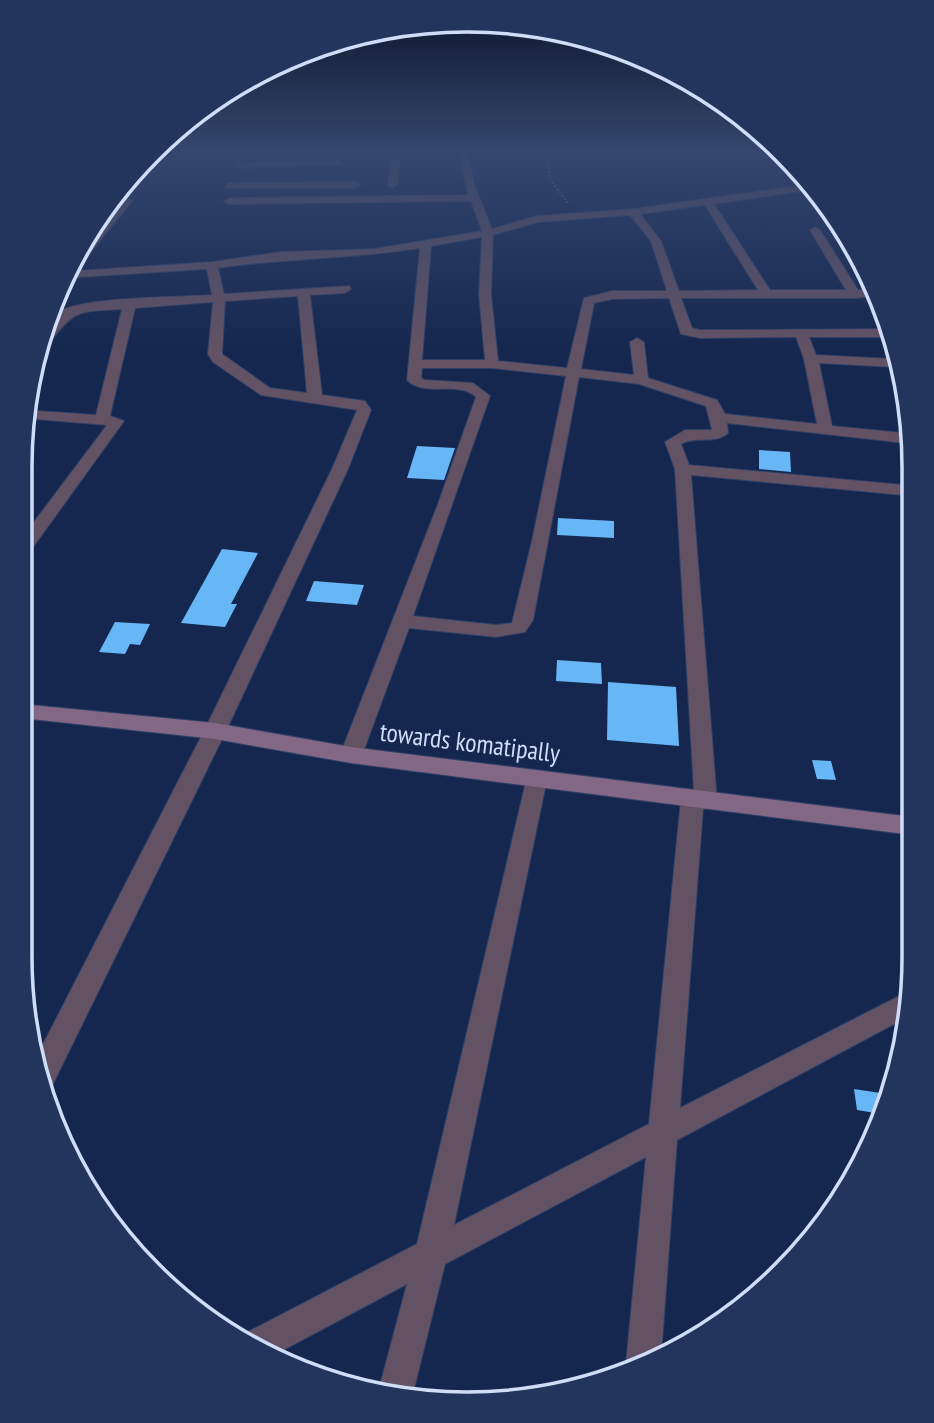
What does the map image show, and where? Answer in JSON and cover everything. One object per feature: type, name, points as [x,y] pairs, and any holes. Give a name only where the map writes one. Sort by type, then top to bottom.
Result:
[{"type":"street","points":[[100,232],[113,217]]},
{"type":"street","points":[[483,217],[488,233],[485,293],[492,364]]},
{"type":"street","points":[[76,274],[212,265],[281,255],[374,252],[488,233],[528,221],[583,217]]},
{"type":"street","points":[[637,217],[656,241],[684,328],[691,333],[881,333]]},
{"type":"street","points":[[719,217],[766,294]]},
{"type":"street","points":[[815,230],[855,293]]},
{"type":"street","points":[[351,755],[483,396],[473,387],[417,382],[420,286],[426,243]]},
{"type":"street","points":[[46,1068],[215,731],[340,469],[364,410],[360,404],[266,392],[218,359],[215,354],[219,299],[212,265]]},
{"type":"street","points":[[55,328],[72,309],[345,289]]},
{"type":"street","points":[[304,293],[315,398]]},
{"type":"street","points":[[402,621],[496,631],[518,628],[537,566],[572,374],[588,301],[592,298],[612,295],[866,293]]},
{"type":"street","points":[[102,420],[129,305]]},
{"type":"street","points":[[801,334],[811,359],[825,429]]},
{"type":"street","points":[[637,342],[641,380]]},
{"type":"street","points":[[811,359],[890,363]]},
{"type":"street","points":[[416,364],[492,364],[641,380],[712,403],[719,418],[720,433],[685,435],[673,442],[683,469],[699,800],[663,1133],[644,1354]]},
{"type":"street","points":[[32,536],[117,421],[34,415]]},
{"type":"street","points":[[719,418],[902,438]]},
{"type":"street","points":[[683,469],[902,490]]},
{"type":"street","name":"towards komatipally","points":[[32,711],[215,731],[351,755],[902,825]]},
{"type":"street","points":[[398,1386],[431,1256],[536,779]]},
{"type":"street","points":[[264,1342],[900,1008]]},
{"type":"building","points":[[417,446],[455,448],[444,480],[407,478]]},
{"type":"building","points":[[759,450],[790,452],[791,472],[759,469]]},
{"type":"building","points":[[558,518],[614,521],[614,538],[557,535]]},
{"type":"building","points":[[222,549],[258,553],[231,604],[237,604],[225,627],[181,623]]},
{"type":"building","points":[[314,581],[364,585],[357,605],[306,601]]},
{"type":"building","points":[[115,622],[150,624],[140,645],[130,644],[125,654],[99,652]]},
{"type":"building","points":[[557,660],[601,663],[602,684],[556,681]]},
{"type":"building","points":[[608,682],[676,687],[679,746],[607,740]]},
{"type":"building","points":[[812,760],[831,761],[836,780],[817,779]]},
{"type":"building","points":[[854,1089],[880,1093],[873,1113],[857,1110]]}]
